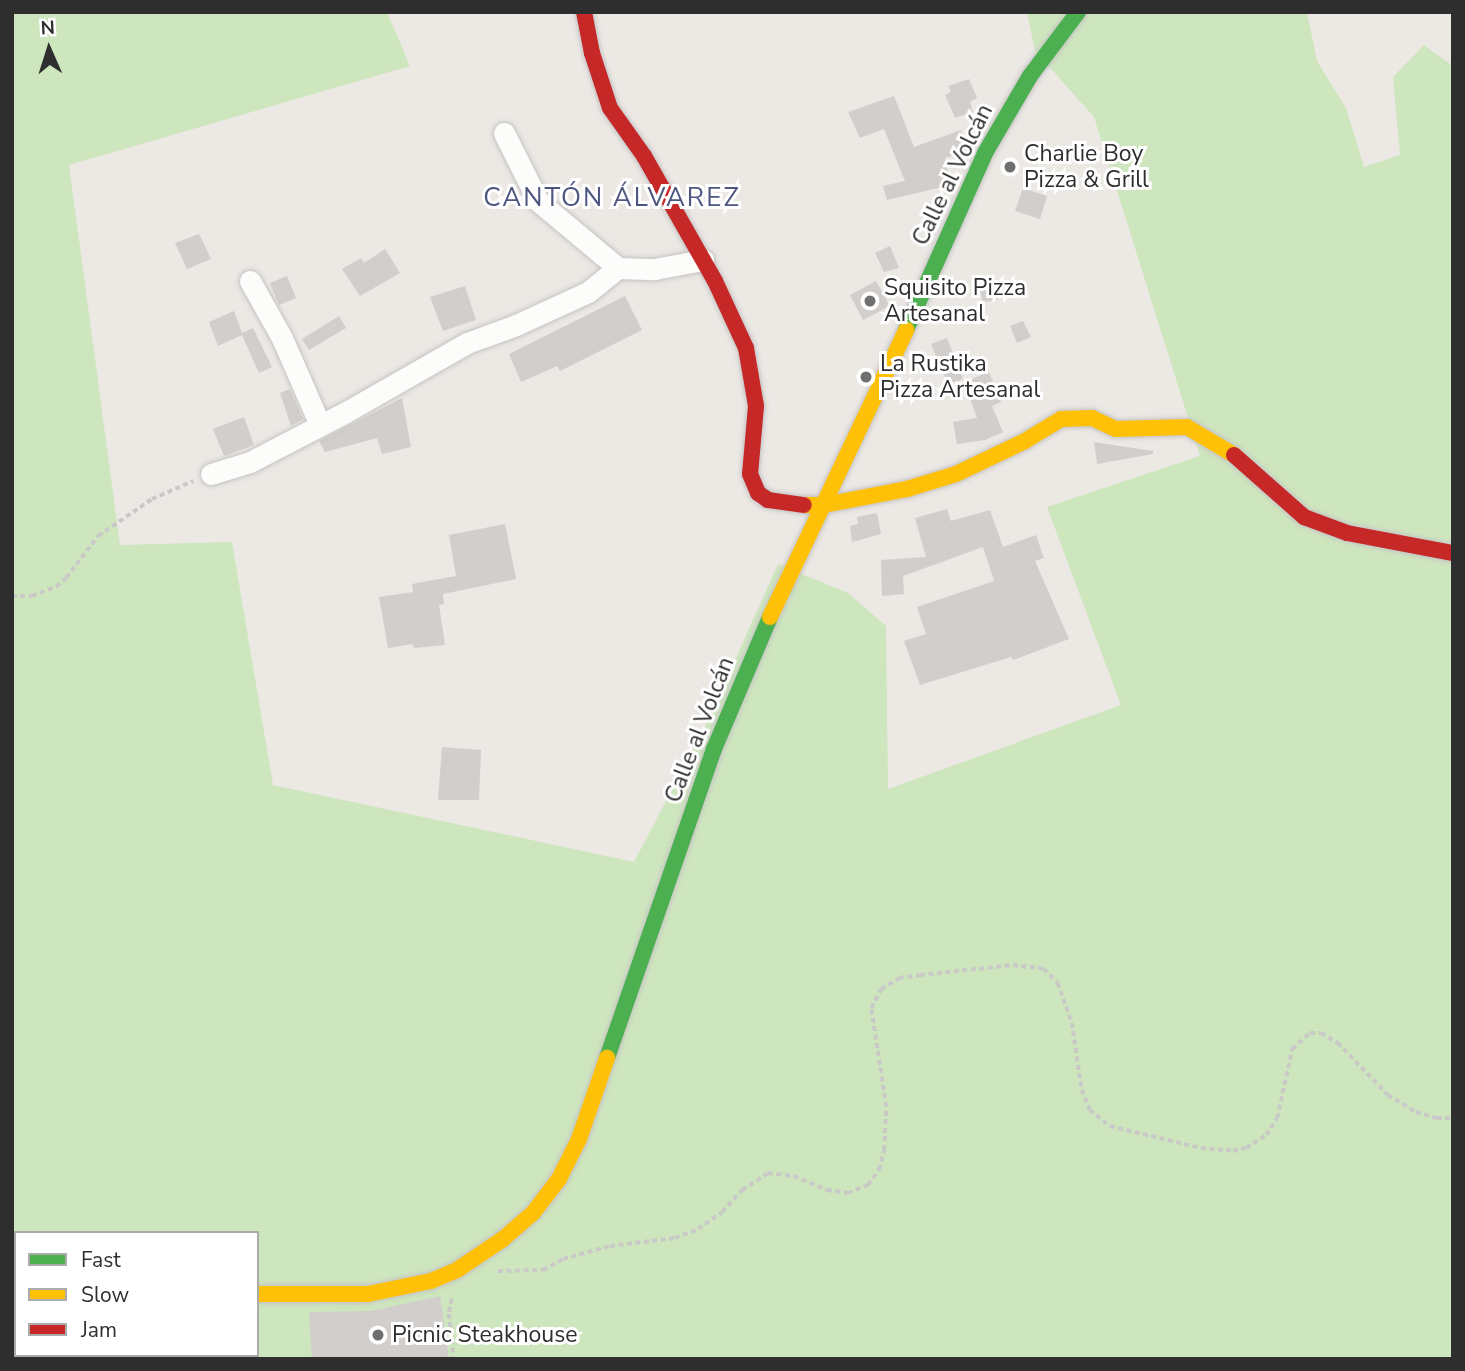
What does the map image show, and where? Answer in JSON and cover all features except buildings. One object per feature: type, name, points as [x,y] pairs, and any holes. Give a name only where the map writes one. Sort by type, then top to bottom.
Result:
[{"type":"street","points":[[584,12],[592,53],[610,108],[644,156],[703,260],[746,348],[756,406],[750,462],[758,493],[781,504],[824,505],[907,489],[956,474],[1025,441],[1061,419],[1092,418],[1116,429],[1187,427],[1227,448],[1304,517],[1348,533],[1453,553]]},
{"type":"street","name":"Calle al Volcán","points":[[259,1294],[346,1295],[392,1292],[457,1270],[481,1255],[533,1213],[559,1178],[579,1139],[714,749],[766,625],[824,505],[985,153],[1031,76],[1077,12]]},
{"type":"street","points":[[504,134],[538,201],[618,268],[654,269],[703,260]]},
{"type":"street","points":[[211,474],[250,462],[467,343],[516,325],[588,292],[618,268]]},
{"type":"street","points":[[250,281],[282,338],[320,425]]},
{"type":"path","points":[[12,596],[46,593],[66,578],[98,536],[152,499],[211,474]]},
{"type":"path","points":[[492,1270],[543,1270],[563,1259],[610,1246],[675,1238],[722,1212],[742,1190],[768,1173],[794,1176],[827,1190],[848,1193],[868,1185],[879,1170],[884,1150],[886,1107],[871,1008],[881,989],[899,978],[1013,965],[1044,969],[1059,983],[1072,1023],[1082,1090],[1090,1110],[1110,1126],[1201,1148],[1233,1151],[1246,1148],[1266,1135],[1278,1118],[1292,1049],[1310,1033],[1321,1033],[1338,1043],[1388,1095],[1416,1112],[1437,1118],[1453,1118]]},
{"type":"path","points":[[454,1359],[449,1314],[457,1270]]},
{"type":"green space","points":[[12,12],[387,12],[410,66],[69,165],[120,545],[232,542],[273,785],[634,862],[705,727],[778,564],[848,593],[886,626],[888,789],[1121,705],[1047,507],[1200,456],[1094,117],[1035,51],[1027,12],[1307,12],[1317,61],[1346,108],[1364,167],[1400,155],[1393,77],[1424,45],[1453,66],[1453,1359],[12,1359]]},
{"type":"traffic: fast","points":[[906,330],[985,153],[1030,76],[1078,12]]},
{"type":"traffic: fast","points":[[607,1058],[714,749],[770,617]]},
{"type":"traffic: slow","points":[[770,617],[906,330]]},
{"type":"traffic: slow","points":[[804,505],[824,505],[907,489],[956,474],[1025,441],[1061,419],[1092,418],[1116,429],[1187,427],[1234,455]]},
{"type":"traffic: slow","points":[[259,1294],[368,1294],[431,1281],[457,1270],[503,1239],[533,1213],[559,1179],[579,1139],[607,1058]]},
{"type":"traffic: jam","points":[[584,12],[592,53],[610,108],[644,156],[715,281],[746,348],[756,406],[750,474],[758,493],[768,500],[804,505]]},
{"type":"traffic: jam","points":[[1234,455],[1304,517],[1347,533],[1453,553]]},
{"type":"place","name":"Charlie Boy Pizza & Grill","points":[[1010,167]]},
{"type":"place","name":"Squisito Pizza Artesanal","points":[[870,301]]},
{"type":"place","name":"La Rustika Pizza Artesanal","points":[[866,377]]},
{"type":"place","name":"Picnic Steakhouse","points":[[378,1335]]},
{"type":"district","name":"CANTÓN ÁLVAREZ","points":[[612,198]]}]
